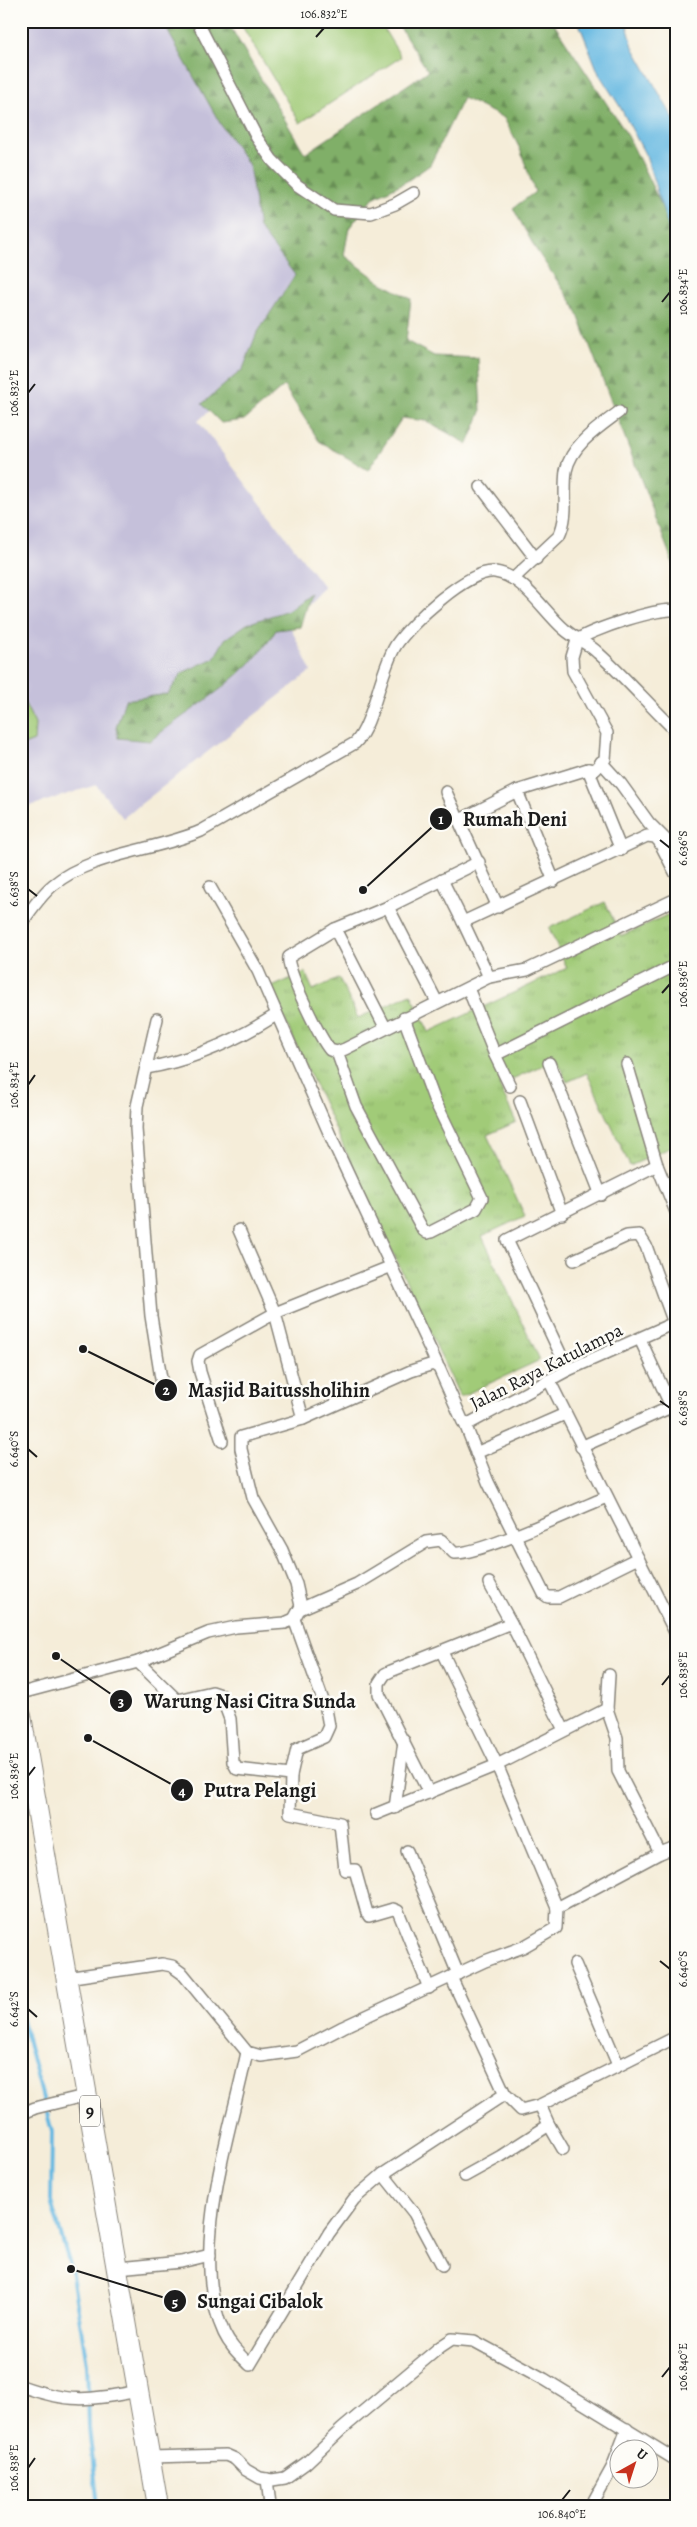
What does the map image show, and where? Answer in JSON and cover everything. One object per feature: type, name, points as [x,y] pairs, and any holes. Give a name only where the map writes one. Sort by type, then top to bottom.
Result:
[{"type":"highway","name":"9","points":[[21,1716],[158,2506]]},
{"type":"street","points":[[197,21],[257,138],[272,160],[297,185],[334,210],[371,214],[395,204],[414,193]]},
{"type":"street","points":[[513,579],[536,559],[558,536],[563,527],[566,471],[572,455],[595,431],[619,412]]},
{"type":"street","points":[[481,487],[536,559]]},
{"type":"street","points":[[21,924],[49,889],[69,875],[124,853],[184,838],[201,831],[355,743],[363,731],[386,664],[397,645],[407,632],[440,600],[482,574],[495,572],[513,579],[577,640],[598,652],[676,731]]},
{"type":"street","points":[[460,820],[518,791],[588,769],[595,770],[605,759],[606,733],[573,671],[572,657],[577,640],[591,632],[652,611],[664,608],[676,611]]},
{"type":"street","points":[[601,762],[624,788],[649,823],[676,850]]},
{"type":"street","points":[[588,769],[621,850]]},
{"type":"street","points":[[518,791],[554,881]]},
{"type":"street","points":[[446,792],[498,907]]},
{"type":"street","points":[[463,922],[621,850],[644,837],[655,837],[676,874]]},
{"type":"street","points":[[479,862],[388,907],[335,929],[294,952],[288,960],[324,1042],[330,1050],[337,1052],[489,977],[527,970],[676,899]]},
{"type":"street","points":[[442,880],[489,977]]},
{"type":"street","name":"Jalan Raya Katulampa","points":[[210,887],[258,972],[276,1015],[305,1074],[334,1144],[465,1424],[481,1419],[568,1370],[675,1323]]},
{"type":"street","points":[[388,907],[437,1002]]},
{"type":"street","points":[[335,929],[386,1027]]},
{"type":"street","points":[[495,1055],[676,966]]},
{"type":"street","points":[[468,988],[495,1055],[510,1086]]},
{"type":"street","points":[[146,1068],[173,1064],[201,1055],[244,1035],[276,1015]]},
{"type":"street","points":[[337,1052],[356,1106],[384,1160],[423,1230],[427,1233],[431,1232],[476,1209],[482,1198],[434,1099],[404,1018]]},
{"type":"street","points":[[157,1019],[136,1117],[136,1148],[154,1344],[162,1385]]},
{"type":"street","points":[[549,1063],[601,1195]]},
{"type":"street","points":[[627,1064],[658,1165],[676,1212]]},
{"type":"street","points":[[520,1101],[562,1214]]},
{"type":"street","points":[[568,1370],[507,1240],[601,1195],[658,1165]]},
{"type":"street","points":[[239,1230],[275,1313],[303,1419]]},
{"type":"street","points":[[574,1260],[626,1236],[639,1235],[646,1246],[675,1323]]},
{"type":"street","points":[[222,1442],[200,1372],[198,1357],[203,1352],[275,1313],[392,1266]]},
{"type":"street","points":[[581,1447],[674,1412],[640,1339]]},
{"type":"street","points":[[429,1988],[398,1911],[393,1909],[369,1916],[367,1914],[355,1870],[345,1870],[340,1823],[290,1813],[291,1775],[297,1749],[324,1737],[329,1726],[326,1710],[297,1614],[300,1598],[291,1569],[253,1498],[240,1440],[241,1437],[303,1419],[416,1368],[437,1364]]},
{"type":"street","points":[[549,1380],[675,1633]]},
{"type":"street","points":[[476,1453],[565,1414]]},
{"type":"street","points":[[465,1424],[488,1482],[516,1534],[544,1594],[551,1598],[559,1597],[638,1558]]},
{"type":"street","points":[[21,1693],[138,1662],[208,1633],[236,1627],[285,1623],[297,1614],[357,1584],[426,1542],[441,1540],[451,1552],[457,1553],[516,1534],[607,1497]]},
{"type":"street","points":[[489,1583],[564,1730]]},
{"type":"street","points":[[429,1793],[379,1694],[378,1683],[385,1674],[511,1623]]},
{"type":"street","points":[[66,1978],[151,1965],[172,1966],[183,1974],[247,2052],[261,2056],[296,2051],[343,2027],[454,1976],[523,1947],[556,1928],[557,1908],[497,1765],[442,1652]]},
{"type":"street","points":[[138,1662],[177,1700],[212,1692],[222,1695],[230,1719],[233,1762],[237,1769],[291,1775]]},
{"type":"street","points":[[609,1675],[607,1709],[617,1738],[618,1771],[660,1853]]},
{"type":"street","points":[[376,1814],[395,1808],[497,1765],[607,1709]]},
{"type":"street","points":[[395,1808],[404,1741]]},
{"type":"street","points":[[557,1908],[660,1853],[676,1847]]},
{"type":"street","points":[[407,1851],[454,1976],[505,2094],[521,2110],[540,2105],[676,2037]]},
{"type":"street","points":[[575,1964],[618,2065]]},
{"type":"street","points":[[247,2052],[217,2180],[210,2255],[217,2316],[229,2343],[250,2365],[329,2232],[354,2199],[383,2174],[505,2094]]},
{"type":"street","points":[[21,2114],[35,2108],[88,2095]]},
{"type":"street","points":[[540,2105],[563,2149]]},
{"type":"street","points":[[465,2176],[550,2125]]},
{"type":"street","points":[[383,2174],[414,2213],[442,2265]]},
{"type":"street","points":[[118,2268],[181,2262],[210,2255]]},
{"type":"street","points":[[150,2457],[226,2455],[235,2459],[255,2476],[267,2479],[285,2478],[296,2471],[342,2429],[440,2347],[452,2339],[459,2338],[479,2343],[627,2429],[676,2460]]},
{"type":"street","points":[[21,2386],[58,2398],[81,2400],[139,2391]]},
{"type":"street","points":[[591,2506],[612,2468],[627,2429]]},
{"type":"street","points":[[267,2479],[270,2506]]},
{"type":"shaded area","points":[[21,21],[171,21],[262,174],[324,308],[198,421],[324,587],[289,624],[311,671],[123,818],[96,785],[21,809]]},
{"type":"green space","points":[[162,21],[227,21],[305,154],[428,71],[396,21],[552,21],[628,136],[676,236],[676,571],[575,307],[535,248],[513,208],[535,192],[520,149],[504,118],[463,98],[430,165],[407,181],[373,198],[349,228],[344,255],[380,282],[411,299],[406,341],[434,356],[478,358],[481,412],[468,444],[426,421],[402,418],[368,470],[319,441],[284,386],[244,420],[221,423],[202,404],[243,369],[256,335],[295,275],[259,228],[249,165],[221,125]]},
{"type":"green space","points":[[239,21],[379,21],[401,57],[300,123]]},
{"type":"green space","points":[[310,593],[300,627],[276,630],[250,663],[218,691],[150,741],[118,738],[116,728],[125,700],[168,694],[182,673],[214,658],[225,639],[247,624],[288,610]]},
{"type":"green space","points":[[21,696],[35,724],[34,741],[21,746]]},
{"type":"green space","points":[[605,902],[621,936],[676,911],[676,1145],[630,1166],[587,1073],[567,1082],[556,1059],[499,1085],[516,1122],[487,1135],[525,1216],[482,1236],[540,1360],[460,1397],[270,988],[305,972],[313,990],[339,978],[358,1018],[411,994],[429,1032],[567,968],[549,928]]},
{"type":"water","points":[[578,21],[626,21],[633,47],[676,123],[676,252],[646,156],[619,105],[599,74]]},
{"type":"waterway","points":[[21,2016],[52,2132],[51,2201],[71,2269],[87,2364],[89,2428],[98,2506]]},
{"type":"place","name":"Rumah Deni","points":[[363,890]]},
{"type":"place","name":"Masjid Baitussholihin","points":[[83,1349]]},
{"type":"place","name":"Warung Nasi Citra Sunda","points":[[56,1656]]},
{"type":"place","name":"Putra Pelangi","points":[[88,1738]]},
{"type":"place","name":"Sungai Cibalok","points":[[71,2269]]}]
